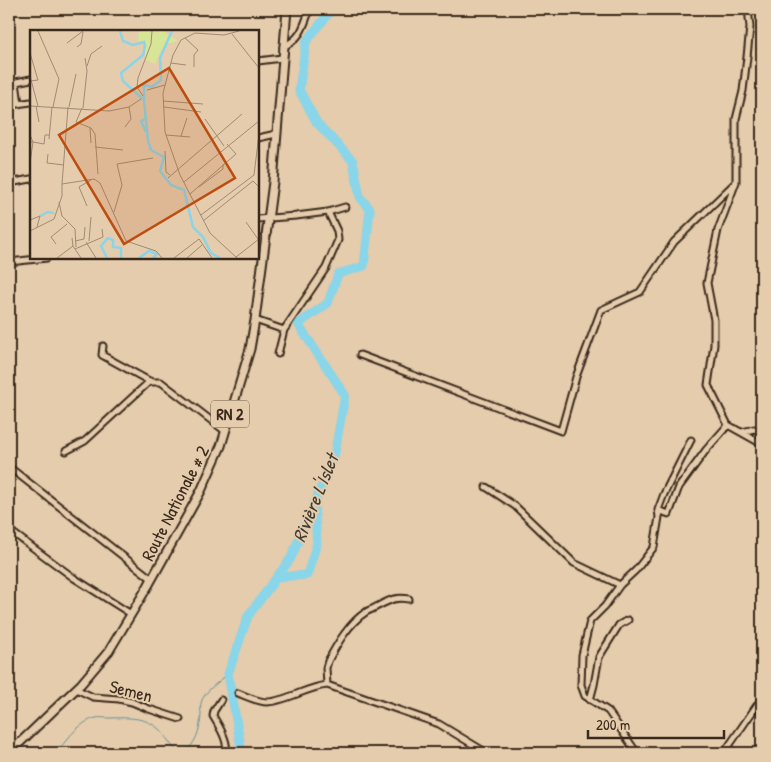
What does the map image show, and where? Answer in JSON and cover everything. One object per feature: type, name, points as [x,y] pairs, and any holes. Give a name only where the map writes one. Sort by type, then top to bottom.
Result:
[{"type":"main road","name":"Route Nationale # 2","points":[[9,753],[76,689],[109,651],[201,491],[225,431],[250,349],[255,320],[268,217],[287,9]]},
{"type":"street","points":[[283,47],[293,42],[299,36],[310,9]]},
{"type":"street","points":[[748,9],[749,42],[736,119],[736,182],[718,230],[708,283],[714,320],[714,346],[708,385],[728,425],[762,444]]},
{"type":"street","points":[[259,61],[282,58]]},
{"type":"street","points":[[9,83],[30,79]]},
{"type":"street","points":[[16,82],[19,104]]},
{"type":"street","points":[[9,105],[30,102]]},
{"type":"street","points":[[259,138],[276,134]]},
{"type":"street","points":[[9,183],[30,179]]},
{"type":"street","points":[[360,355],[561,431],[576,377],[601,310],[640,292],[674,242],[736,182]]},
{"type":"street","points":[[259,219],[328,212],[345,207]]},
{"type":"street","points":[[278,354],[284,330],[326,268],[338,240],[338,231],[328,212]]},
{"type":"street","points":[[9,262],[38,259]]},
{"type":"street","points":[[255,320],[284,330]]},
{"type":"street","points":[[104,346],[102,355],[151,382],[161,382],[225,431]]},
{"type":"street","points":[[66,450],[85,441],[150,381]]},
{"type":"street","points":[[658,510],[669,514],[679,487],[706,450],[728,425]]},
{"type":"street","points":[[741,432],[754,430],[762,432]]},
{"type":"street","points":[[637,753],[608,712],[585,696],[581,684],[582,656],[590,621],[605,606],[620,585],[636,570],[654,547],[659,517],[658,510],[691,440]]},
{"type":"street","points":[[9,467],[152,579]]},
{"type":"street","points":[[486,487],[515,506],[574,563],[620,585]]},
{"type":"street","points":[[9,530],[74,578],[131,614]]},
{"type":"street","points":[[327,684],[326,668],[328,661],[354,622],[366,611],[385,601],[399,597],[408,599]]},
{"type":"street","points":[[590,700],[597,672],[597,662],[602,650],[619,625],[628,620]]},
{"type":"street","points":[[238,693],[265,702],[274,702],[314,686],[327,684],[439,724],[486,753]]},
{"type":"street","name":"Semen","points":[[76,689],[93,697],[132,702],[180,719]]},
{"type":"street","points":[[724,753],[762,698]]},
{"type":"street","points":[[221,700],[213,716],[221,729],[228,748],[226,753]]},
{"type":"waterway","name":"Rivière L'Islet","points":[[242,753],[228,674],[248,616],[291,558],[334,457],[345,395],[298,324],[328,303],[338,274],[364,266],[370,209],[360,197],[353,161],[317,123],[299,90],[306,42],[332,9]]},
{"type":"waterway","points":[[277,577],[307,575],[317,543],[314,505]]},
{"type":"waterway","points":[[183,753],[197,737],[200,726],[201,705],[205,695],[228,674]]},
{"type":"waterway","points":[[60,753],[60,748],[76,730],[85,722],[97,718],[131,718],[149,722],[158,728],[180,753]]}]
